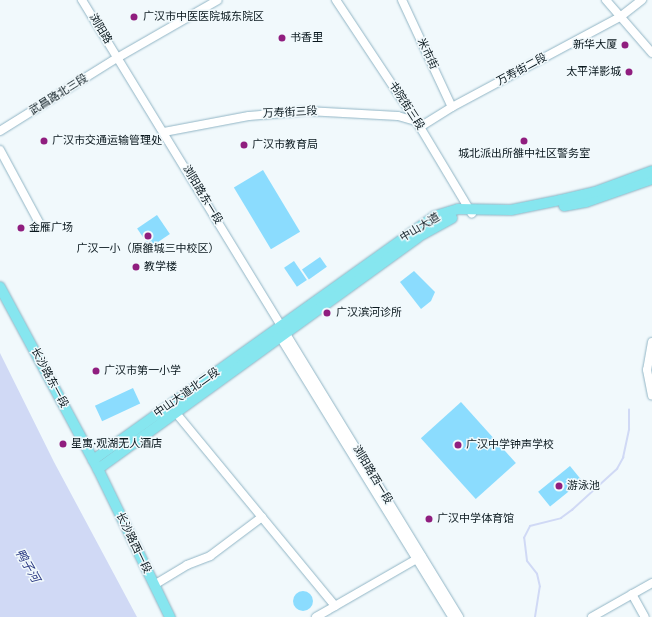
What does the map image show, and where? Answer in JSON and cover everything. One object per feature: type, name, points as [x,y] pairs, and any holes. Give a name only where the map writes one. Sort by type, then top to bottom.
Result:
[{"type":"main road","name":"中山大道","points":[[281,331],[433,226],[445,220],[471,211],[511,210],[595,192],[652,171]]},
{"type":"main road","name":"中山大道","points":[[471,211],[510,217],[586,202],[652,179]]},
{"type":"main road","name":"长沙路东一段","points":[[0,287],[96,464]]},
{"type":"main road","name":"中山大道北二段","points":[[96,464],[176,413],[281,331]]},
{"type":"main road","name":"中山大道北二段","points":[[96,464],[281,331]]},
{"type":"main road","name":"长沙路西一段","points":[[96,464],[170,617]]},
{"type":"street","name":"浏阳路","points":[[82,0],[117,58]]},
{"type":"street","name":"武昌路北三段","points":[[0,132],[117,58],[218,0]]},
{"type":"street","name":"书院街三段","points":[[336,0],[418,124],[471,211]]},
{"type":"street","name":"米市街","points":[[402,0],[452,107]]},
{"type":"street","points":[[606,0],[652,44]]},
{"type":"street","points":[[613,0],[622,15],[652,53]]},
{"type":"street","name":"万寿街二段","points":[[418,124],[622,15],[642,0]]},
{"type":"street","name":"浏阳路东一段","points":[[117,58],[164,132],[281,331]]},
{"type":"street","name":"万寿街三段","points":[[164,132],[249,116],[307,111],[398,116],[418,124]]},
{"type":"street","points":[[0,150],[41,226]]},
{"type":"street","name":"浏阳路西一段","points":[[281,331],[419,558],[459,617]]},
{"type":"street","points":[[652,342],[647,370],[652,396]]},
{"type":"street","points":[[176,413],[335,606]]},
{"type":"street","points":[[154,585],[187,565],[210,556],[262,517]]},
{"type":"street","points":[[316,617],[419,558],[452,617]]},
{"type":"street","points":[[592,617],[652,583]]},
{"type":"street","points":[[632,594],[645,617]]},
{"type":"shaded area","points":[[263,170],[300,232],[271,249],[234,188]]},
{"type":"shaded area","points":[[157,215],[170,234],[150,247],[137,228]]},
{"type":"shaded area","points":[[320,257],[327,267],[309,279],[302,270]]},
{"type":"shaded area","points":[[294,261],[307,280],[297,287],[284,268]]},
{"type":"shaded area","points":[[414,271],[435,292],[431,301],[421,309],[400,282]]},
{"type":"shaded area","points":[[133,388],[140,403],[102,421],[95,406]]},
{"type":"shaded area","points":[[461,402],[516,463],[476,499],[421,438]]},
{"type":"shaded area","name":"游泳池","points":[[570,466],[582,481],[550,507],[538,492]]},
{"type":"shaded area","points":[[303,591],[310,594],[313,601],[310,608],[303,611],[296,608],[293,601],[296,594]]},
{"type":"water","name":"鸭子河","points":[[0,353],[54,462],[137,617],[0,617]]},
{"type":"waterway","points":[[535,617],[540,587],[537,574],[527,561],[524,538],[530,526],[561,518],[572,510],[617,469],[623,458],[629,430],[629,410]]},
{"type":"place","name":"广汉市中医医院城东院区","points":[[134,17]]},
{"type":"place","name":"书香里","points":[[282,38]]},
{"type":"place","name":"新华大厦","points":[[625,45]]},
{"type":"place","name":"太平洋影城","points":[[629,72]]},
{"type":"place","name":"广汉市交通运输管理处","points":[[44,141]]},
{"type":"place","name":"城北派出所雒中社区警务室","points":[[524,141]]},
{"type":"place","name":"广汉市教育局","points":[[244,145]]},
{"type":"place","name":"金雁广场","points":[[21,228]]},
{"type":"place","name":"广汉一小（原雒城三中校区）","points":[[148,236]]},
{"type":"place","name":"教学楼","points":[[136,267]]},
{"type":"place","name":"广汉滨河诊所","points":[[327,313]]},
{"type":"place","name":"广汉市第一小学","points":[[96,371]]},
{"type":"place","name":"星寓·观湖无人酒店","points":[[63,444]]},
{"type":"place","name":"广汉中学钟声学校","points":[[458,445]]},
{"type":"place","name":"游泳池","points":[[559,486]]},
{"type":"place","name":"广汉中学体育馆","points":[[429,519]]}]
